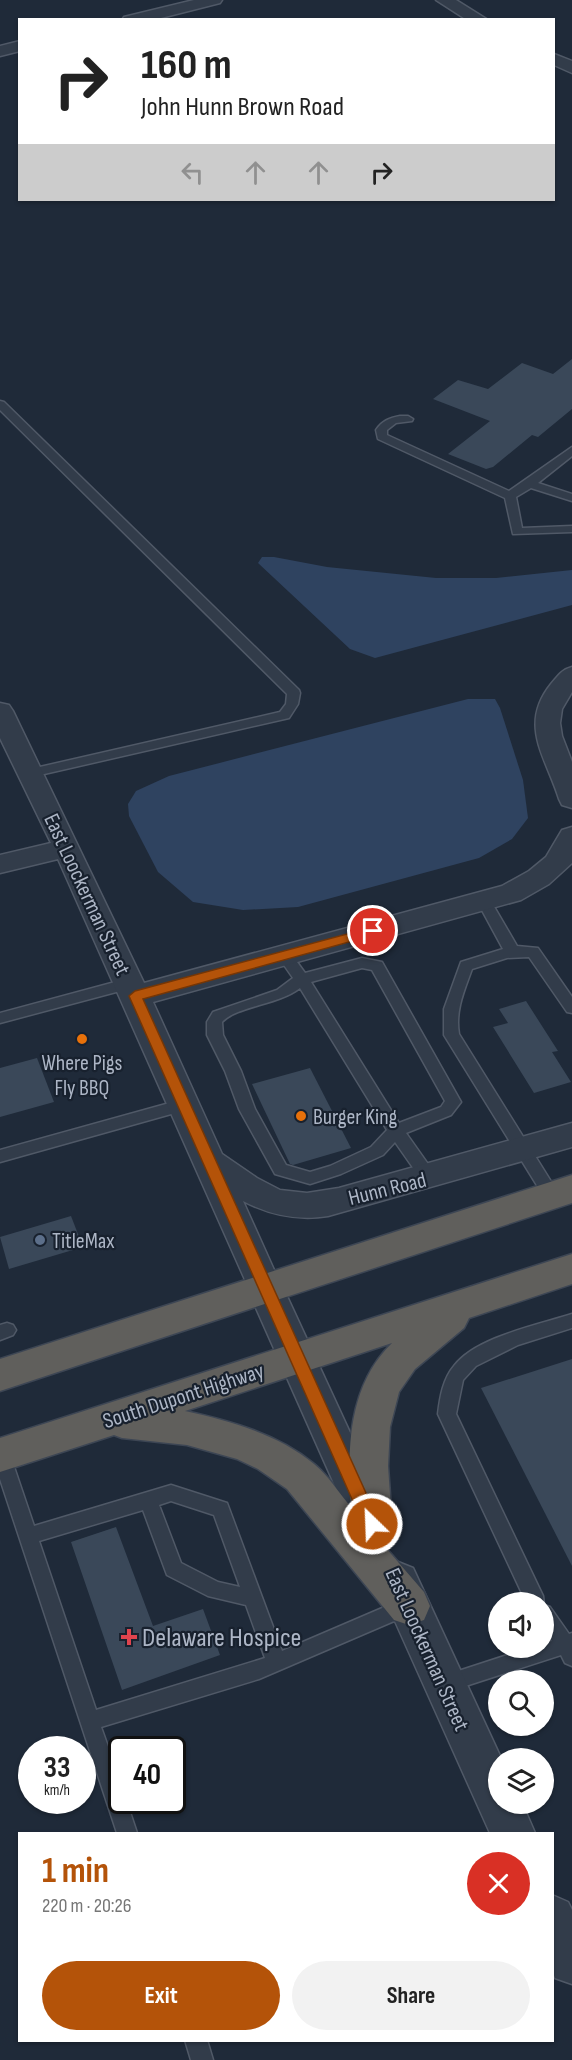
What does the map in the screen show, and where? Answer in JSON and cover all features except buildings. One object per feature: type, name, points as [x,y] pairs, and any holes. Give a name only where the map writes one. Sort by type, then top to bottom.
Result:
[{"type":"highway","points":[[0,1375],[562,1192]]},
{"type":"highway","name":"South Dupont Highway","points":[[0,1455],[572,1269]]},
{"type":"highway","points":[[372,1524],[368,1474],[373,1419],[378,1395],[390,1373],[404,1356],[467,1304]]},
{"type":"highway","points":[[108,1420],[188,1428],[246,1444],[272,1457],[301,1477],[409,1606]]},
{"type":"street","points":[[138,18],[214,0]]},
{"type":"street","points":[[444,0],[476,18]]},
{"type":"street","points":[[0,51],[18,46]]},
{"type":"street","points":[[555,59],[572,68]]},
{"type":"street","points":[[572,675],[558,691],[549,708],[546,728],[572,800]]},
{"type":"street","name":"East Loockerman Street","points":[[3,724],[31,773],[133,989],[266,1290],[488,1778]]},
{"type":"street","points":[[133,989],[284,955],[484,901],[535,882],[552,869],[571,845]]},
{"type":"street","points":[[0,864],[67,848]]},
{"type":"street","name":"Hunn Road","points":[[209,1162],[258,1196],[285,1204],[314,1207],[429,1178],[521,1146],[572,1135]]},
{"type":"street","name":"East Loockerman Street","points":[[504,1814],[513,1832]]},
{"type":"street","points":[[554,1922],[572,1961]]},
{"type":"lane","points":[[0,404],[294,693],[292,704],[284,715],[31,773]]},
{"type":"lane","points":[[408,419],[397,419],[385,424],[381,430],[382,437],[510,496]]},
{"type":"lane","points":[[510,496],[530,484],[572,450]]},
{"type":"lane","points":[[530,484],[572,498]]},
{"type":"lane","points":[[510,496],[517,532],[572,529]]},
{"type":"lane","points":[[484,901],[512,951]]},
{"type":"lane","points":[[562,1192],[521,1146],[452,1035],[448,1024],[450,1010],[466,966],[512,951],[534,952],[572,1008]]},
{"type":"lane","points":[[284,955],[396,1131],[429,1178]]},
{"type":"lane","points":[[362,963],[377,966],[453,1102],[446,1111],[396,1131],[377,1151],[335,1170],[309,1178],[281,1170],[247,1109],[233,1071],[215,1035],[214,1022],[218,1016],[231,1010],[282,994],[302,980],[362,963]]},
{"type":"lane","points":[[0,1018],[133,989]]},
{"type":"lane","points":[[0,1156],[184,1105]]},
{"type":"lane","points":[[531,1592],[447,1414],[450,1390],[460,1370],[475,1355],[572,1321]]},
{"type":"lane","points":[[0,1455],[127,1832]]},
{"type":"lane","points":[[28,1536],[171,1493],[221,1509],[276,1662]]},
{"type":"lane","points":[[148,1500],[174,1569],[214,1590],[253,1598]]},
{"type":"lane","points":[[90,1721],[259,1670],[409,1606]]},
{"type":"lane","points":[[444,1684],[570,1648],[554,1627]]},
{"type":"lane","points":[[197,2042],[202,2060]]},
{"type":"water","points":[[262,557],[274,557],[327,567],[436,578],[496,578],[572,570],[572,605],[375,658],[350,649],[258,563]]},
{"type":"water","points":[[468,699],[495,699],[500,708],[523,780],[528,818],[512,839],[479,858],[298,907],[243,910],[193,902],[158,872],[129,816],[128,804],[136,791],[169,776]]},
{"type":"place","name":"Where Pigs Fly BBQ","points":[[82,1039]]},
{"type":"place","name":"Burger King","points":[[301,1116]]},
{"type":"place","name":"TitleMax","points":[[40,1240]]},
{"type":"place","name":"Delaware Hospice","points":[[129,1637]]},
{"type":"route","points":[[372,1524],[135,996],[373,931]]}]
